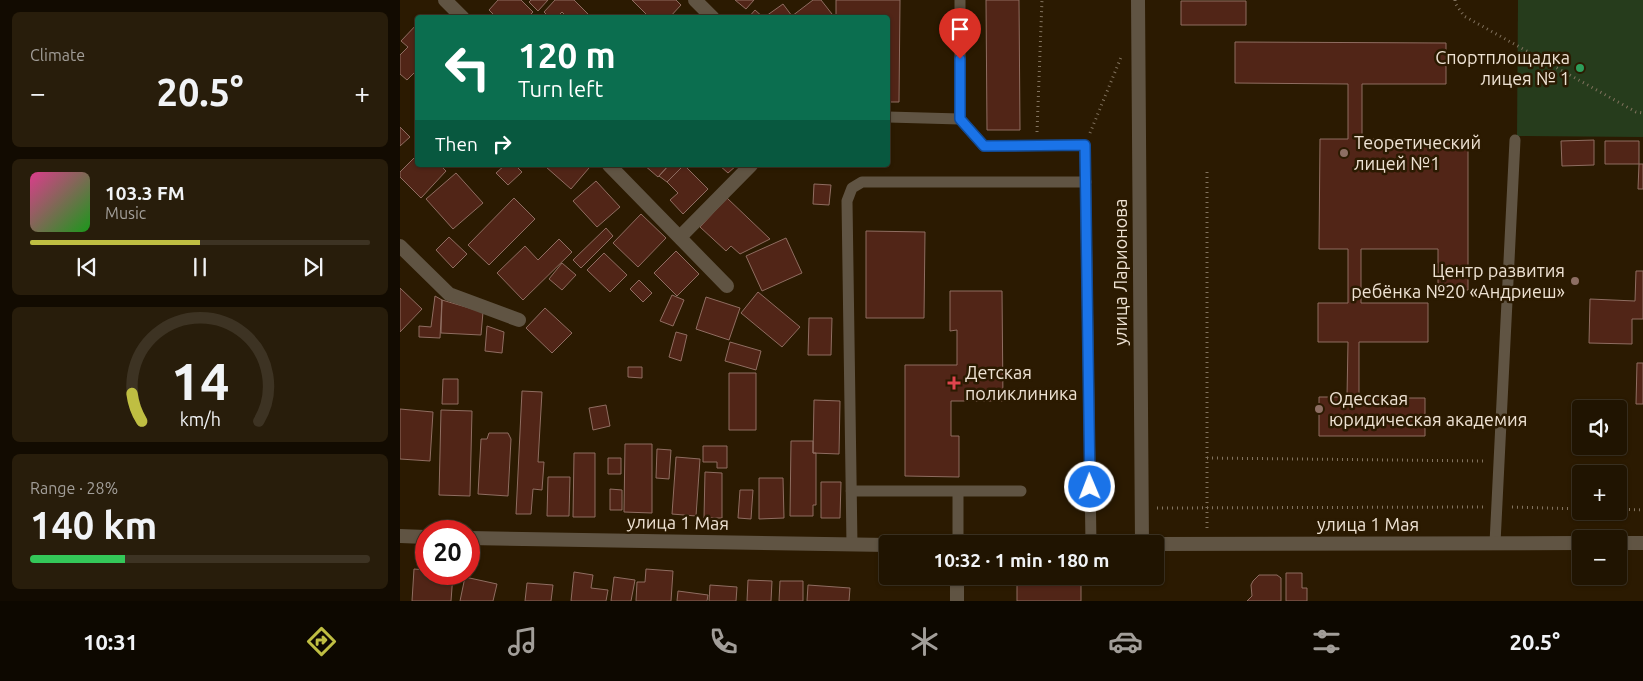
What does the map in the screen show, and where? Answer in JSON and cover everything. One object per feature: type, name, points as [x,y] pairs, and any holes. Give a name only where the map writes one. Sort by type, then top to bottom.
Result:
[{"type":"street","points":[[445,0],[460,15]]},
{"type":"street","points":[[695,0],[710,15]]},
{"type":"street","name":"улица Ларионова","points":[[1138,0],[1142,535]]},
{"type":"street","points":[[611,167],[727,286]]},
{"type":"street","points":[[680,236],[749,167]]},
{"type":"street","points":[[400,246],[449,294],[519,320]]},
{"type":"street","points":[[400,536],[415,537]]},
{"type":"street","name":"улица 1 Мая","points":[[480,538],[879,545]]},
{"type":"street","name":"улица 1 Мая","points":[[1164,544],[1572,543]]},
{"type":"street","points":[[1627,543],[1643,543]]},
{"type":"street","points":[[957,585],[957,601]]},
{"type":"lane","points":[[960,0],[960,119],[984,146],[1085,145],[1091,535]]},
{"type":"lane","points":[[890,117],[960,119]]},
{"type":"lane","points":[[1495,543],[1515,140]]},
{"type":"lane","points":[[852,545],[847,201],[852,188],[862,182],[1086,182]]},
{"type":"lane","points":[[851,491],[1021,491]]},
{"type":"lane","points":[[958,491],[958,535]]},
{"type":"path","points":[[1037,145],[1042,0]]},
{"type":"path","points":[[1455,0],[1464,16],[1636,112],[1643,113]]},
{"type":"path","points":[[1085,145],[1123,52]]},
{"type":"path","points":[[1207,172],[1208,544]]},
{"type":"path","points":[[1208,458],[1500,461]]},
{"type":"path","points":[[1142,508],[1497,507],[1572,509]]},
{"type":"path","points":[[1627,509],[1643,510]]},
{"type":"green space","name":"Спортплощадка лицея № 1","points":[[1518,0],[1643,0],[1643,137],[1517,136]]},
{"type":"building","points":[[498,0],[521,0],[533,12],[530,15],[494,15],[489,10]]},
{"type":"building","points":[[531,0],[548,0],[538,11],[529,2]]},
{"type":"building","points":[[555,0],[574,0],[588,14],[565,15],[562,12],[559,15],[547,15],[544,12]]},
{"type":"building","points":[[632,0],[676,0],[681,5],[672,15],[647,15]]},
{"type":"building","points":[[735,0],[754,0],[746,9]]},
{"type":"building","points":[[813,0],[821,0],[832,14],[830,15],[793,15]]},
{"type":"building","points":[[836,0],[900,0],[899,102],[890,102],[890,15],[836,15]]},
{"type":"building","points":[[986,0],[1019,0],[1020,130],[987,130]]},
{"type":"building","points":[[1181,1],[1246,1],[1246,25],[1181,25]]},
{"type":"building","points":[[783,4],[791,15],[767,15]]},
{"type":"building","points":[[755,10],[761,15],[751,15]]},
{"type":"building","points":[[415,26],[415,72],[407,80],[400,74],[400,55],[408,47],[401,41]]},
{"type":"building","points":[[1235,42],[1446,43],[1446,84],[1362,84],[1362,139],[1468,140],[1468,290],[1438,290],[1438,249],[1361,249],[1361,303],[1428,303],[1428,342],[1359,342],[1359,398],[1425,398],[1425,436],[1319,436],[1319,397],[1347,397],[1348,342],[1318,342],[1318,303],[1348,303],[1348,249],[1319,249],[1320,139],[1348,139],[1348,84],[1235,83]]},
{"type":"building","points":[[400,127],[410,137],[400,146]]},
{"type":"building","points":[[1594,140],[1594,165],[1562,166],[1561,141]]},
{"type":"building","points":[[1605,141],[1639,141],[1639,164],[1605,164]]},
{"type":"building","points":[[415,157],[415,167],[442,167],[446,171],[421,198],[400,177],[400,172]]},
{"type":"building","points":[[1639,164],[1643,164],[1643,189],[1638,189]]},
{"type":"building","points":[[503,167],[517,167],[522,172],[508,185],[496,173]]},
{"type":"building","points":[[546,167],[588,167],[571,189]]},
{"type":"building","points":[[646,167],[667,167],[658,177]]},
{"type":"building","points":[[667,167],[682,167],[667,182],[659,176]]},
{"type":"building","points":[[682,167],[686,167],[708,189],[683,214],[670,200],[678,193],[667,182]]},
{"type":"building","points":[[721,167],[735,167],[728,173]]},
{"type":"building","points":[[456,173],[483,203],[453,229],[426,199]]},
{"type":"building","points":[[596,181],[620,207],[597,227],[573,201]]},
{"type":"building","points":[[814,184],[831,185],[829,205],[813,204]]},
{"type":"building","points":[[514,198],[535,219],[489,265],[468,245]]},
{"type":"building","points":[[727,198],[770,239],[740,254],[731,246],[726,251],[700,227]]},
{"type":"building","points":[[641,214],[666,238],[638,267],[613,243]]},
{"type":"building","points":[[606,228],[613,236],[581,268],[573,260]]},
{"type":"building","points":[[866,231],[925,232],[924,318],[866,318]]},
{"type":"building","points":[[449,237],[467,254],[453,268],[436,250]]},
{"type":"building","points":[[786,238],[802,273],[762,291],[746,256]]},
{"type":"building","points":[[559,239],[572,252],[523,300],[497,273],[525,246],[538,260]]},
{"type":"building","points":[[676,251],[699,274],[677,296],[654,273]]},
{"type":"building","points":[[604,253],[627,275],[610,292],[587,270]]},
{"type":"building","points":[[562,263],[576,275],[562,290],[549,279]]},
{"type":"building","points":[[1636,271],[1643,271],[1643,319],[1632,319],[1632,344],[1589,343],[1590,299],[1635,301]]},
{"type":"building","points":[[639,280],[652,293],[643,302],[630,289]]},
{"type":"building","points":[[400,288],[422,309],[400,332]]},
{"type":"building","name":"Детская поликлиника","points":[[950,291],[1002,291],[1003,401],[951,401],[951,436],[959,436],[959,477],[905,476],[905,365],[957,365],[957,330],[950,331]]},
{"type":"building","points":[[758,292],[800,327],[782,347],[741,313]]},
{"type":"building","points":[[672,295],[684,300],[673,326],[660,321]]},
{"type":"building","points":[[435,296],[442,300],[440,338],[419,337],[419,326],[431,327]]},
{"type":"building","points":[[706,297],[740,308],[729,340],[696,329]]},
{"type":"building","points":[[442,300],[483,312],[481,335],[441,333]]},
{"type":"building","points":[[545,308],[572,333],[552,353],[526,328]]},
{"type":"building","points":[[809,318],[832,318],[831,355],[808,355]]},
{"type":"building","points":[[487,326],[504,332],[502,353],[485,351]]},
{"type":"building","points":[[676,332],[687,335],[681,361],[669,357]]},
{"type":"building","points":[[730,342],[761,351],[756,370],[725,361]]},
{"type":"building","points":[[1637,363],[1643,363],[1643,404],[1636,404]]},
{"type":"building","points":[[628,367],[642,367],[642,378],[628,377]]},
{"type":"building","points":[[729,373],[756,373],[756,430],[729,430]]},
{"type":"building","points":[[443,379],[458,379],[458,404],[442,404]]},
{"type":"building","points":[[522,391],[542,392],[538,462],[544,462],[542,490],[533,489],[531,514],[516,514]]},
{"type":"building","points":[[814,400],[840,401],[839,454],[813,453]]},
{"type":"building","points":[[606,405],[610,426],[593,430],[589,408]]},
{"type":"building","points":[[400,409],[433,412],[430,461],[400,459]]},
{"type":"building","points":[[441,410],[472,411],[470,496],[439,495]]},
{"type":"building","points":[[489,433],[508,433],[511,439],[508,496],[478,494],[481,439],[487,439]]},
{"type":"building","points":[[791,441],[813,441],[813,453],[816,453],[816,505],[813,505],[813,516],[790,516]]},
{"type":"building","points":[[625,444],[652,444],[652,513],[624,512]]},
{"type":"building","points":[[703,446],[727,446],[727,468],[717,468],[717,462],[703,462]]},
{"type":"building","points":[[657,449],[671,450],[669,479],[656,478]]},
{"type":"building","points":[[574,453],[595,453],[595,517],[573,517]]},
{"type":"building","points":[[676,457],[700,459],[696,516],[672,514]]},
{"type":"building","points":[[608,458],[621,458],[621,474],[608,474]]},
{"type":"building","points":[[705,472],[722,473],[722,518],[704,518]]},
{"type":"building","points":[[548,477],[570,477],[569,516],[547,516]]},
{"type":"building","points":[[759,478],[783,478],[784,518],[759,519]]},
{"type":"building","points":[[821,482],[841,482],[840,518],[821,518]]},
{"type":"building","points":[[610,489],[622,490],[622,510],[610,510]]},
{"type":"building","points":[[740,490],[753,490],[751,519],[738,518]]},
{"type":"building","points":[[414,569],[415,585],[452,585],[451,601],[412,601]]},
{"type":"building","points":[[646,569],[673,571],[671,601],[636,601],[637,582],[645,582]]},
{"type":"building","points":[[574,572],[593,575],[591,588],[608,590],[606,601],[571,601]]},
{"type":"building","points":[[1286,573],[1302,573],[1302,588],[1307,588],[1307,601],[1286,601]]},
{"type":"building","points":[[1259,575],[1277,575],[1281,578],[1281,601],[1247,601],[1252,596],[1251,585]]},
{"type":"building","points":[[614,577],[635,580],[631,601],[611,601]]},
{"type":"building","points":[[480,580],[497,584],[493,601],[460,601],[463,585],[480,585]]},
{"type":"building","points":[[748,580],[772,581],[771,601],[747,601]]},
{"type":"building","points":[[780,581],[803,581],[803,601],[779,601]]},
{"type":"building","points":[[527,583],[553,585],[551,601],[525,601]]},
{"type":"building","points":[[710,585],[737,587],[736,601],[709,601]]},
{"type":"building","points":[[808,585],[850,588],[849,601],[807,601]]},
{"type":"building","points":[[1017,585],[1081,585],[1081,601],[1017,601]]},
{"type":"building","points":[[678,591],[708,595],[707,601],[677,601]]},
{"type":"place","name":"Спортплощадка лицея № 1","points":[[1580,68]]},
{"type":"place","name":"Теоретический лицей №1","points":[[1344,153]]},
{"type":"place","name":"Центр развития ребёнка №20 «Андриеш»","points":[[1575,281]]},
{"type":"place","name":"Детская поликлиника","points":[[954,383]]},
{"type":"place","name":"Одесская юридическая академия","points":[[1319,409]]},
{"type":"route","points":[[960,59],[960,119],[984,146],[1085,145],[1090,487]]}]
